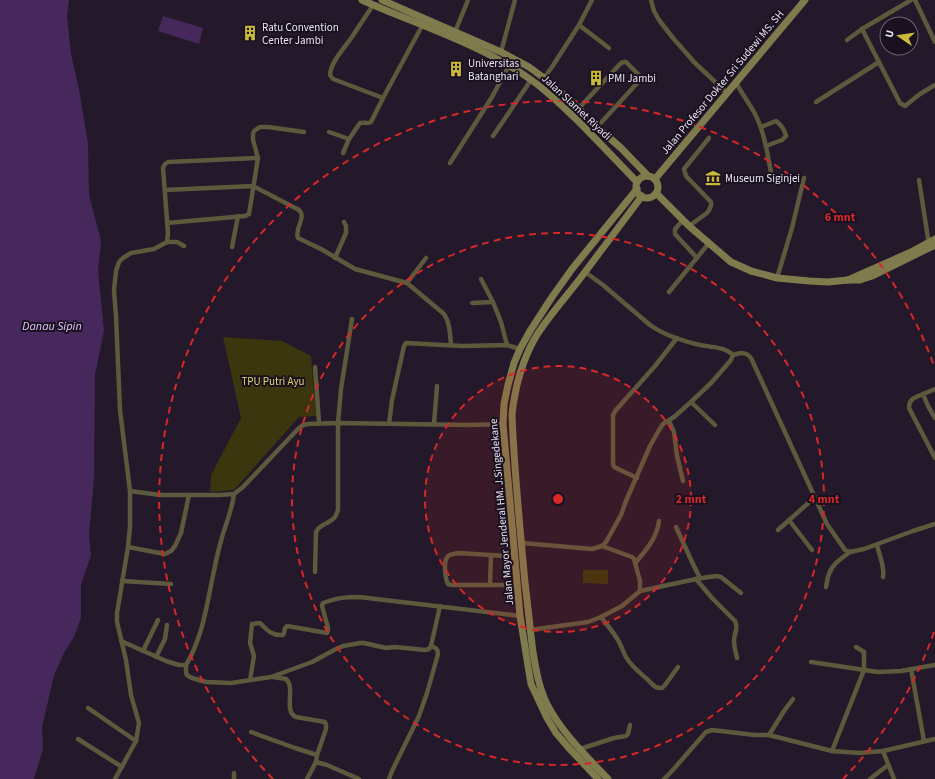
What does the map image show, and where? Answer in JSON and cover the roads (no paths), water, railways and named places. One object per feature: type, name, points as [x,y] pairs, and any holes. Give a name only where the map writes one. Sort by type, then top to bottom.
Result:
[{"type":"main road","name":"Jalan Slamet Riyadi","points":[[362,0],[453,38],[509,65],[554,98],[603,146],[637,185]]},
{"type":"main road","name":"Jalan Slamet Riyadi","points":[[382,0],[390,2],[501,52],[529,67],[579,108],[597,127],[652,177]]},
{"type":"main road","name":"Jalan Profesor Dokter Sri Sudewi MS. SH","points":[[652,177],[727,94],[805,0]]},
{"type":"main road","points":[[554,98],[561,92]]},
{"type":"main road","points":[[642,177],[652,177],[658,182],[656,193],[649,198],[645,198],[639,194],[637,185],[642,177]]},
{"type":"main road","name":"Jalan Mayor Jenderal HM. J.Singedekane","points":[[598,779],[556,733],[531,684],[520,616],[503,424],[504,404],[514,363],[530,331],[572,269],[637,185]]},
{"type":"main road","points":[[656,193],[689,226],[731,262],[751,271],[777,278],[828,282],[864,279],[932,244]]},
{"type":"main road","name":"Jalan Mayor Jenderal HM. J.Singedekane","points":[[608,779],[563,729],[548,705],[540,688],[530,630],[518,501],[512,414],[519,377],[535,338],[642,196]]},
{"type":"main road","points":[[508,488],[517,487]]},
{"type":"main road","points":[[510,502],[518,501]]},
{"type":"street","points":[[455,32],[468,0]]},
{"type":"street","points":[[501,52],[515,0]]},
{"type":"street","points":[[544,78],[579,25],[592,0]]},
{"type":"street","points":[[651,0],[654,11],[659,20],[673,38],[694,62],[727,94]]},
{"type":"street","points":[[847,40],[862,29],[911,0]]},
{"type":"street","points":[[915,0],[935,42]]},
{"type":"street","points":[[373,5],[341,51],[330,71],[330,75],[333,79],[383,98]]},
{"type":"street","points":[[579,25],[609,48]]},
{"type":"street","points":[[343,153],[349,139],[360,123],[371,122],[422,26]]},
{"type":"street","points":[[862,29],[900,103],[905,106],[920,94],[935,85]]},
{"type":"street","points":[[579,108],[621,63],[626,62],[640,76],[640,81],[597,127]]},
{"type":"street","points":[[816,102],[879,62]]},
{"type":"street","points":[[450,163],[492,97],[509,65]]},
{"type":"street","points":[[493,136],[531,80]]},
{"type":"street","points":[[736,83],[761,127],[771,172]]},
{"type":"street","points":[[761,127],[776,121],[780,124],[786,136],[784,139],[766,146]]},
{"type":"street","points":[[167,223],[245,216],[248,214],[258,158],[253,140],[254,131],[260,128],[268,127],[304,132]]},
{"type":"street","points":[[329,132],[349,139]]},
{"type":"street","points":[[689,226],[709,210],[712,204],[686,176],[684,169],[709,138]]},
{"type":"street","points":[[166,242],[168,238],[163,168],[165,164],[168,162],[258,158]]},
{"type":"street","points":[[777,278],[796,214],[804,178]]},
{"type":"street","points":[[919,180],[932,244]]},
{"type":"street","points":[[165,190],[252,186],[300,211],[302,217],[297,234],[298,238],[321,249],[355,269],[407,283],[448,319],[451,345]]},
{"type":"street","points":[[232,247],[238,216]]},
{"type":"street","points":[[683,220],[675,229],[675,234],[698,258]]},
{"type":"street","points":[[335,258],[346,233],[346,226],[344,222]]},
{"type":"street","points":[[115,779],[136,740],[139,722],[131,695],[116,613],[128,547],[130,527],[130,491],[120,410],[114,290],[116,271],[119,262],[131,253],[154,249],[166,242],[177,242],[184,246]]},
{"type":"street","points":[[669,292],[709,243]]},
{"type":"street","points":[[407,283],[426,258]]},
{"type":"street","points":[[585,272],[603,285],[654,328],[677,338],[728,351],[733,355]]},
{"type":"street","points":[[481,279],[501,322],[507,345]]},
{"type":"street","points":[[472,303],[493,302]]},
{"type":"street","points":[[315,572],[317,529],[334,519],[338,510],[338,423],[341,389],[352,319]]},
{"type":"street","points":[[637,478],[614,467],[612,437],[613,415],[677,338]]},
{"type":"street","points":[[389,424],[392,400],[406,343],[462,346],[507,345],[520,349]]},
{"type":"street","points":[[733,355],[746,353],[751,358],[827,524],[845,550],[850,552]]},
{"type":"street","points":[[602,546],[606,542],[621,515],[656,435],[663,424],[683,410],[712,382],[731,360],[733,355]]},
{"type":"street","points":[[315,367],[319,423]]},
{"type":"street","points":[[434,424],[437,386]]},
{"type":"street","points":[[935,389],[911,400],[909,408],[935,456]]},
{"type":"street","points":[[924,394],[928,406],[935,418]]},
{"type":"street","points":[[691,402],[715,426]]},
{"type":"street","points":[[669,421],[674,432],[677,456],[683,481]]},
{"type":"street","points":[[130,491],[160,495],[219,496],[234,494],[243,487],[303,425],[308,424],[503,424]]},
{"type":"street","points":[[234,494],[214,569],[200,634],[186,665],[186,673],[188,676],[206,682],[231,683],[271,677],[312,662],[336,649],[364,643],[386,648],[395,647],[425,650],[429,649],[440,606]]},
{"type":"street","points":[[128,547],[165,554],[171,551],[181,533],[190,495]]},
{"type":"street","points":[[778,530],[815,497]]},
{"type":"street","points":[[789,520],[812,550]]},
{"type":"street","points":[[636,562],[653,540],[659,521]]},
{"type":"street","points":[[826,587],[829,573],[833,566],[850,552],[864,549],[913,530],[935,524]]},
{"type":"street","points":[[676,526],[698,578],[712,598],[736,623],[737,628],[734,640],[737,658]]},
{"type":"street","points":[[522,543],[592,548],[602,546],[632,557],[636,562],[640,581],[640,591]]},
{"type":"street","points":[[877,544],[884,568],[883,577]]},
{"type":"street","points":[[515,554],[506,556],[458,553],[450,554],[445,562],[446,579],[448,584],[518,585]]},
{"type":"street","points":[[490,585],[491,555]]},
{"type":"street","points":[[530,630],[588,622],[622,606],[640,591],[698,578],[716,576],[721,577],[741,593]]},
{"type":"street","points":[[122,581],[172,584]]},
{"type":"street","points":[[250,680],[254,656],[250,643],[252,624],[260,623],[270,632],[281,636],[283,636],[285,628],[288,626],[327,632],[328,628],[322,606],[323,603],[345,597],[359,597],[520,616]]},
{"type":"street","points":[[601,617],[619,642],[631,665],[654,686],[662,688],[678,667]]},
{"type":"street","points":[[143,651],[158,620]]},
{"type":"street","points":[[156,656],[165,640],[167,625]]},
{"type":"street","points":[[122,641],[179,665],[186,665]]},
{"type":"street","points":[[389,779],[427,693],[438,654],[438,650],[431,646]]},
{"type":"street","points":[[832,752],[864,670],[864,652],[856,647]]},
{"type":"street","points":[[811,662],[878,672],[901,671],[935,665]]},
{"type":"street","points":[[911,669],[924,741]]},
{"type":"street","points":[[271,677],[286,679],[289,683],[290,712],[292,715],[325,722],[326,729],[316,762],[307,779]]},
{"type":"street","points":[[769,735],[793,699]]},
{"type":"street","points":[[88,708],[136,740]]},
{"type":"street","points":[[580,749],[614,738],[626,736],[630,725]]},
{"type":"street","points":[[664,779],[706,732],[712,730],[755,735],[769,735],[832,752],[858,753],[883,751],[935,739]]},
{"type":"street","points":[[251,732],[317,755]]},
{"type":"street","points":[[78,739],[122,767]]},
{"type":"street","points":[[883,751],[894,779]]},
{"type":"street","points":[[316,762],[327,765],[356,779]]},
{"type":"street","points":[[870,779],[888,765]]},
{"type":"street","points":[[234,773],[234,779]]},
{"type":"water","name":"Danau Sipin","points":[[0,0],[69,0],[67,16],[71,54],[79,89],[88,144],[89,195],[101,241],[98,271],[104,331],[95,375],[94,479],[89,534],[91,556],[81,584],[81,618],[74,637],[64,653],[54,675],[42,727],[43,749],[34,779],[0,779]]},
{"type":"water","points":[[163,16],[203,28],[199,44],[158,31]]},
{"type":"place","name":"Ratu Convention Center Jambi","points":[[250,33]]},
{"type":"place","name":"Universitas Batanghari","points":[[456,69]]},
{"type":"place","name":"PMI Jambi","points":[[596,78]]},
{"type":"place","name":"Museum Siginjei","points":[[713,178]]},
{"type":"park label","name":"TPU Putri Ayu","points":[[273,381]]}]
